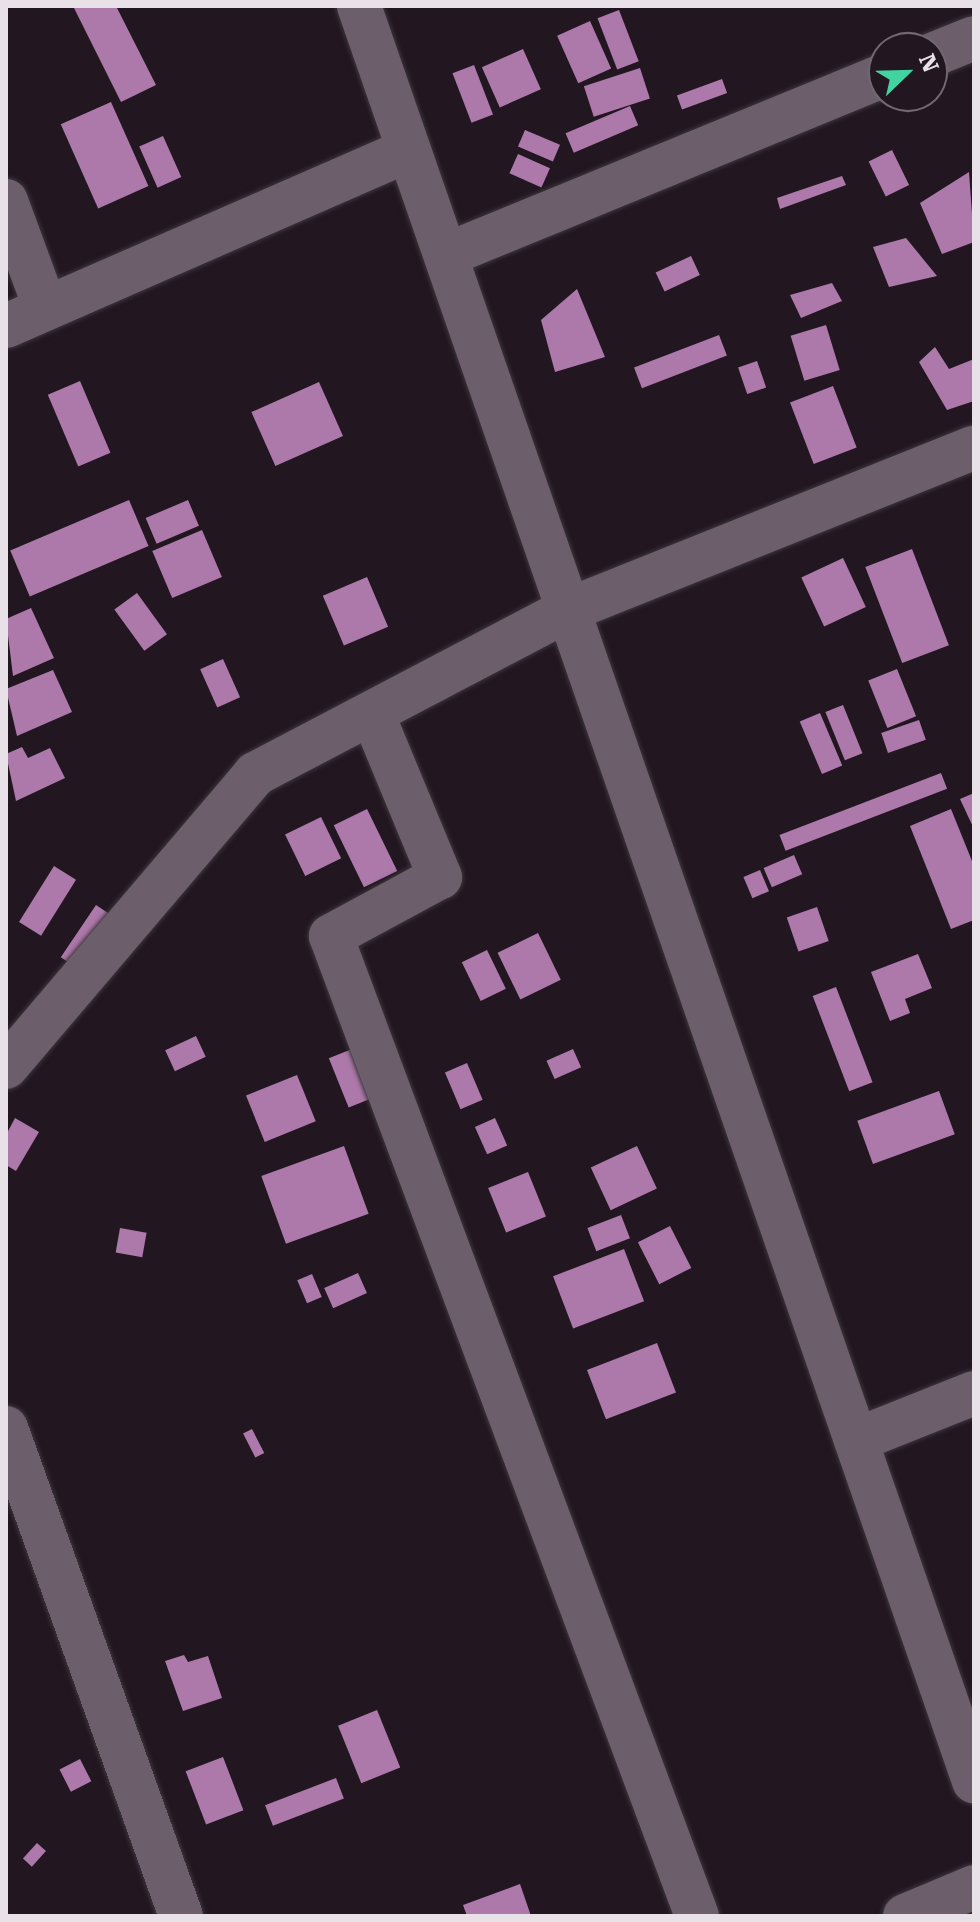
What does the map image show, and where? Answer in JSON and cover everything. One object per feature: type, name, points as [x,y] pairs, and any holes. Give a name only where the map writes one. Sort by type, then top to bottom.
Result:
[{"type":"street","points":[[359,6],[974,1781]]},
{"type":"street","points":[[948,49],[974,38]]},
{"type":"street","points":[[446,255],[868,82]]},
{"type":"street","points":[[6,326],[407,151]]},
{"type":"street","points":[[6,201],[45,307]]},
{"type":"street","points":[[6,1067],[255,774],[568,610],[974,448]]},
{"type":"street","points":[[372,713],[440,877],[331,936],[697,1916]]},
{"type":"street","points":[[856,1440],[974,1393]]},
{"type":"street","points":[[6,1428],[181,1916]]},
{"type":"street","points":[[905,1916],[974,1887]]},
{"type":"building","points":[[73,6],[116,6],[156,85],[121,102]]},
{"type":"building","points":[[619,10],[639,61],[617,70],[598,18]]},
{"type":"building","points":[[590,21],[611,69],[578,83],[557,36]]},
{"type":"building","points":[[523,49],[541,89],[500,107],[482,67]]},
{"type":"building","points":[[474,65],[493,114],[472,123],[453,73]]},
{"type":"building","points":[[640,68],[650,98],[594,117],[584,86]]},
{"type":"building","points":[[722,79],[727,93],[682,110],[677,95]]},
{"type":"building","points":[[111,102],[148,186],[98,208],[61,124]]},
{"type":"building","points":[[630,106],[638,125],[574,153],[566,133]]},
{"type":"building","points":[[525,130],[560,145],[553,161],[518,147]]},
{"type":"building","points":[[163,136],[181,177],[158,188],[139,147]]},
{"type":"building","points":[[892,150],[909,185],[886,196],[869,161]]},
{"type":"building","points":[[518,154],[550,168],[541,187],[509,173]]},
{"type":"building","points":[[969,172],[974,242],[942,254],[920,203]]},
{"type":"building","points":[[842,176],[846,185],[780,209],[777,198]]},
{"type":"building","points":[[906,238],[937,276],[889,287],[873,247]]},
{"type":"building","points":[[691,256],[700,275],[665,292],[656,272]]},
{"type":"building","points":[[832,283],[842,301],[801,318],[790,295]]},
{"type":"building","points":[[577,289],[605,357],[555,372],[541,320]]},
{"type":"building","points":[[826,325],[840,370],[804,381],[791,336]]},
{"type":"building","points":[[719,335],[727,356],[642,388],[634,368]]},
{"type":"building","points":[[935,347],[949,369],[974,359],[974,401],[947,410],[919,362]]},
{"type":"building","points":[[757,361],[766,387],[747,394],[738,368]]},
{"type":"building","points":[[80,381],[110,453],[78,466],[48,395]]},
{"type":"building","points":[[319,382],[343,436],[275,466],[251,412]]},
{"type":"building","points":[[833,386],[857,448],[814,464],[790,402]]},
{"type":"building","points":[[129,500],[149,546],[30,596],[10,550]]},
{"type":"building","points":[[188,500],[199,526],[157,544],[146,518]]},
{"type":"building","points":[[202,530],[222,577],[172,598],[152,551]]},
{"type":"building","points":[[912,549],[949,645],[902,663],[865,567]]},
{"type":"building","points":[[843,558],[866,607],[824,626],[801,577]]},
{"type":"building","points":[[367,577],[388,627],[344,645],[323,596]]},
{"type":"building","points":[[137,593],[167,634],[144,651],[114,609]]},
{"type":"building","points":[[31,608],[54,658],[13,676],[6,619]]},
{"type":"building","points":[[223,659],[240,697],[217,708],[200,669]]},
{"type":"building","points":[[897,669],[916,716],[887,728],[868,681]]},
{"type":"building","points":[[53,670],[72,712],[17,736],[6,689]]},
{"type":"building","points":[[843,705],[862,753],[845,760],[825,712]]},
{"type":"building","points":[[820,713],[842,765],[822,774],[800,722]]},
{"type":"building","points":[[919,720],[926,740],[888,753],[881,733]]},
{"type":"building","points":[[22,747],[28,758],[50,748],[65,778],[16,801],[6,754]]},
{"type":"building","points":[[941,773],[947,789],[786,851],[779,835]]},
{"type":"building","points":[[974,793],[974,829],[960,799]]},
{"type":"building","points":[[367,809],[397,871],[364,887],[334,825]]},
{"type":"building","points":[[951,809],[974,866],[974,920],[951,929],[910,826]]},
{"type":"building","points":[[321,817],[341,858],[305,876],[285,835]]},
{"type":"building","points":[[794,855],[802,874],[772,887],[764,868]]},
{"type":"building","points":[[54,866],[76,880],[41,936],[19,922]]},
{"type":"building","points":[[760,870],[769,891],[752,898],[743,877]]},
{"type":"building","points":[[96,905],[115,918],[80,970],[61,957]]},
{"type":"building","points":[[817,907],[829,941],[798,951],[787,917]]},
{"type":"building","points":[[538,933],[561,980],[520,999],[498,953]]},
{"type":"building","points":[[487,950],[506,989],[481,1001],[462,962]]},
{"type":"building","points":[[918,954],[932,988],[905,999],[910,1013],[890,1021],[871,972]]},
{"type":"building","points":[[836,987],[873,1082],[849,1091],[813,996]]},
{"type":"building","points":[[196,1036],[206,1057],[175,1071],[165,1050]]},
{"type":"building","points":[[352,1049],[372,1098],[349,1108],[329,1058]]},
{"type":"building","points":[[573,1049],[581,1067],[555,1079],[547,1061]]},
{"type":"building","points":[[467,1063],[483,1100],[461,1109],[445,1072]]},
{"type":"building","points":[[297,1075],[316,1121],[265,1142],[246,1096]]},
{"type":"building","points":[[939,1091],[955,1134],[873,1164],[857,1121]]},
{"type":"building","points":[[15,1118],[39,1132],[16,1171],[6,1165],[6,1135]]},
{"type":"building","points":[[495,1118],[507,1145],[487,1154],[475,1127]]},
{"type":"building","points":[[344,1146],[369,1214],[286,1244],[261,1176]]},
{"type":"building","points":[[637,1146],[657,1189],[611,1210],[591,1168]]},
{"type":"building","points":[[528,1172],[546,1217],[506,1233],[488,1188]]},
{"type":"building","points":[[621,1215],[630,1238],[596,1251],[587,1228]]},
{"type":"building","points":[[670,1226],[691,1268],[659,1284],[638,1242]]},
{"type":"building","points":[[120,1228],[147,1233],[142,1257],[116,1253]]},
{"type":"building","points":[[624,1249],[644,1301],[573,1329],[553,1276]]},
{"type":"building","points":[[358,1273],[367,1293],[333,1308],[324,1288]]},
{"type":"building","points":[[312,1274],[322,1297],[307,1303],[297,1280]]},
{"type":"building","points":[[657,1343],[676,1392],[606,1419],[587,1370]]},
{"type":"building","points":[[252,1429],[264,1453],[255,1458],[243,1434]]},
{"type":"building","points":[[184,1655],[188,1662],[208,1656],[222,1698],[183,1711],[165,1661]]},
{"type":"building","points":[[377,1710],[400,1767],[361,1783],[338,1726]]},
{"type":"building","points":[[223,1757],[243,1810],[206,1825],[186,1771]]},
{"type":"building","points":[[80,1759],[91,1781],[71,1792],[60,1769]]},
{"type":"building","points":[[336,1778],[344,1799],[273,1826],[265,1805]]},
{"type":"building","points":[[37,1843],[46,1851],[32,1867],[23,1859]]},
{"type":"building","points":[[520,1884],[531,1916],[467,1916],[463,1905]]}]
